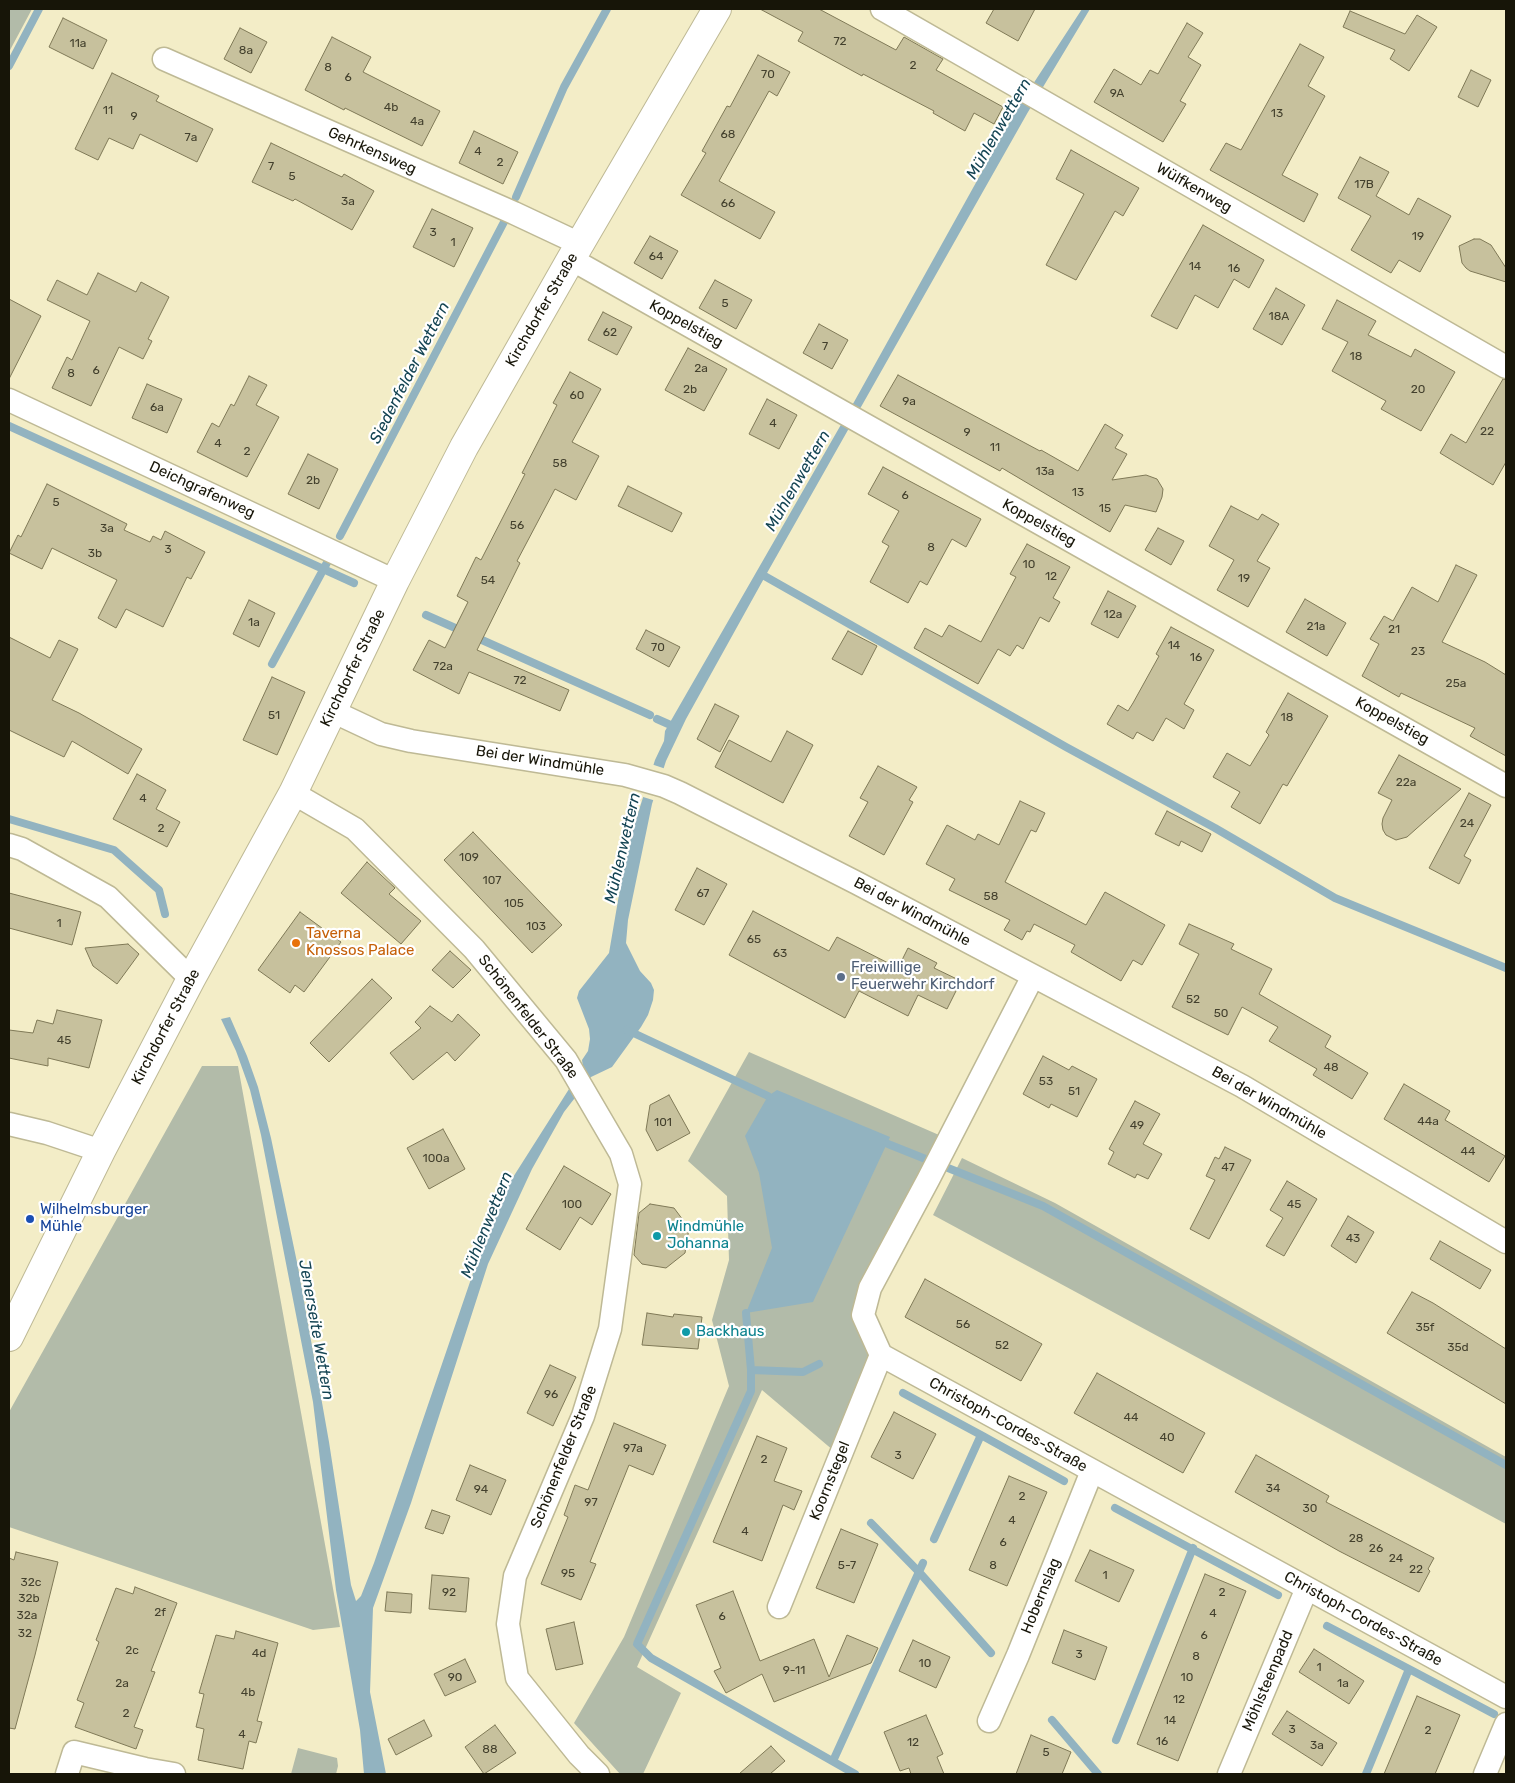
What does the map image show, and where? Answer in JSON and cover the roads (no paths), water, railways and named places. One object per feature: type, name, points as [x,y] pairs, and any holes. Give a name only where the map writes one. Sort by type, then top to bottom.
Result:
[{"type":"street","name":"Kirchdorfer Straße","points":[[9,1338],[100,1151],[191,979],[293,793],[395,581],[464,447],[717,9]]},
{"type":"street","name":"Wülfkenweg","points":[[882,9],[1506,367]]},
{"type":"street","name":"Gehrkensweg","points":[[164,58],[514,213],[576,251]]},
{"type":"street","name":"Koppelstieg","points":[[576,251],[863,424],[1506,786]]},
{"type":"street","name":"Deichgrafenweg","points":[[9,400],[395,581]]},
{"type":"street","name":"Bei der Windmühle","points":[[332,711],[381,734],[639,778],[664,786],[748,826],[1242,1086],[1506,1242]]},
{"type":"street","name":"Schönenfelder Straße","points":[[293,793],[355,829],[474,949],[566,1060],[621,1154],[630,1184],[610,1329],[583,1416],[516,1576],[508,1624],[517,1678],[579,1755],[598,1774]]},
{"type":"street","points":[[9,845],[22,848],[108,897],[191,979]]},
{"type":"street","points":[[882,1354],[863,1315],[870,1288],[1033,976]]},
{"type":"street","points":[[9,1124],[47,1133],[100,1151]]},
{"type":"street","name":"Christoph-Cordes-Straße","points":[[882,1354],[1506,1697]]},
{"type":"street","name":"Koornstegel","points":[[779,1606],[882,1354]]},
{"type":"street","name":"Hobernslag","points":[[989,1721],[1018,1655],[1092,1470]]},
{"type":"street","name":"Möhlsteenpadd","points":[[1229,1774],[1306,1588]]},
{"type":"street","points":[[1485,1774],[1506,1724]]},
{"type":"street","points":[[67,1774],[74,1752],[150,1772],[174,1774]]},
{"type":"water","points":[[1082,9],[1090,9],[1028,112],[767,573],[686,719],[666,761],[652,804],[628,920],[626,943],[640,971],[651,983],[654,990],[653,1000],[648,1015],[641,1027],[612,1067],[591,1077],[564,1112],[532,1169],[488,1264],[411,1503],[373,1608],[370,1692],[386,1774],[364,1774],[360,1730],[336,1590],[313,1402],[261,1135],[250,1090],[236,1051],[221,1019],[230,1017],[247,1056],[258,1087],[271,1138],[298,1267],[329,1442],[351,1585],[356,1601],[361,1596],[374,1563],[485,1238],[510,1182],[583,1067],[582,1060],[588,1051],[590,1039],[589,1029],[577,998],[579,991],[609,953],[632,832],[655,760],[664,741],[665,731],[854,402],[1018,107]]},
{"type":"water","points":[[777,1090],[890,1137],[813,1302],[746,1313],[772,1248],[759,1173],[745,1136],[768,1096]]},
{"type":"waterway","points":[[9,66],[39,9]]},
{"type":"waterway","name":"Siedenfelder Wettern","points":[[516,197],[564,87],[607,9]]},
{"type":"waterway","name":"Siedenfelder Wettern","points":[[340,536],[504,222]]},
{"type":"waterway","points":[[9,426],[354,583]]},
{"type":"waterway","name":"Siedenfelder Wettern","points":[[272,664],[329,559]]},
{"type":"waterway","points":[[761,574],[1066,747],[1215,828],[1335,898],[1506,968]]},
{"type":"waterway","points":[[426,615],[462,631]]},
{"type":"waterway","points":[[473,636],[650,715]]},
{"type":"waterway","points":[[657,719],[675,727]]},
{"type":"waterway","name":"Jenerseite Wettern","points":[[9,819],[114,850],[159,890],[165,914]]},
{"type":"waterway","points":[[627,1030],[768,1096]]},
{"type":"waterway","points":[[888,1144],[1043,1206],[1506,1465]]},
{"type":"waterway","points":[[746,1313],[751,1370],[803,1372],[819,1364]]},
{"type":"waterway","points":[[751,1370],[751,1391],[637,1644],[651,1658],[855,1774]]},
{"type":"waterway","points":[[903,1393],[981,1435]]},
{"type":"waterway","points":[[934,1539],[981,1435],[1064,1481]]},
{"type":"waterway","points":[[1115,1508],[1278,1595]]},
{"type":"waterway","points":[[871,1523],[919,1572],[991,1653]]},
{"type":"waterway","points":[[1116,1740],[1193,1548]]},
{"type":"waterway","points":[[833,1761],[923,1563]]},
{"type":"waterway","points":[[1327,1626],[1409,1669]]},
{"type":"waterway","points":[[1366,1774],[1409,1669],[1494,1714]]},
{"type":"waterway","points":[[1052,1720],[1098,1774]]},
{"type":"place","name":"Taverna Knossos Palace","points":[[296,943]]},
{"type":"place","name":"Freiwillige Feuerwehr Kirchdorf","points":[[841,977]]},
{"type":"place","name":"Wilhelmsburger Mühle","points":[[30,1219]]},
{"type":"place","name":"Windmühle Johanna","points":[[657,1236]]},
{"type":"place","name":"Backhaus","points":[[686,1332]]},
{"type":"water label","name":"Mühlenwettern","points":[[999,129]]},
{"type":"water label","name":"Mühlenwettern","points":[[798,481]]},
{"type":"water label","name":"Mühlenwettern","points":[[623,848]]},
{"type":"water label","name":"Mühlenwettern","points":[[487,1225]]}]
